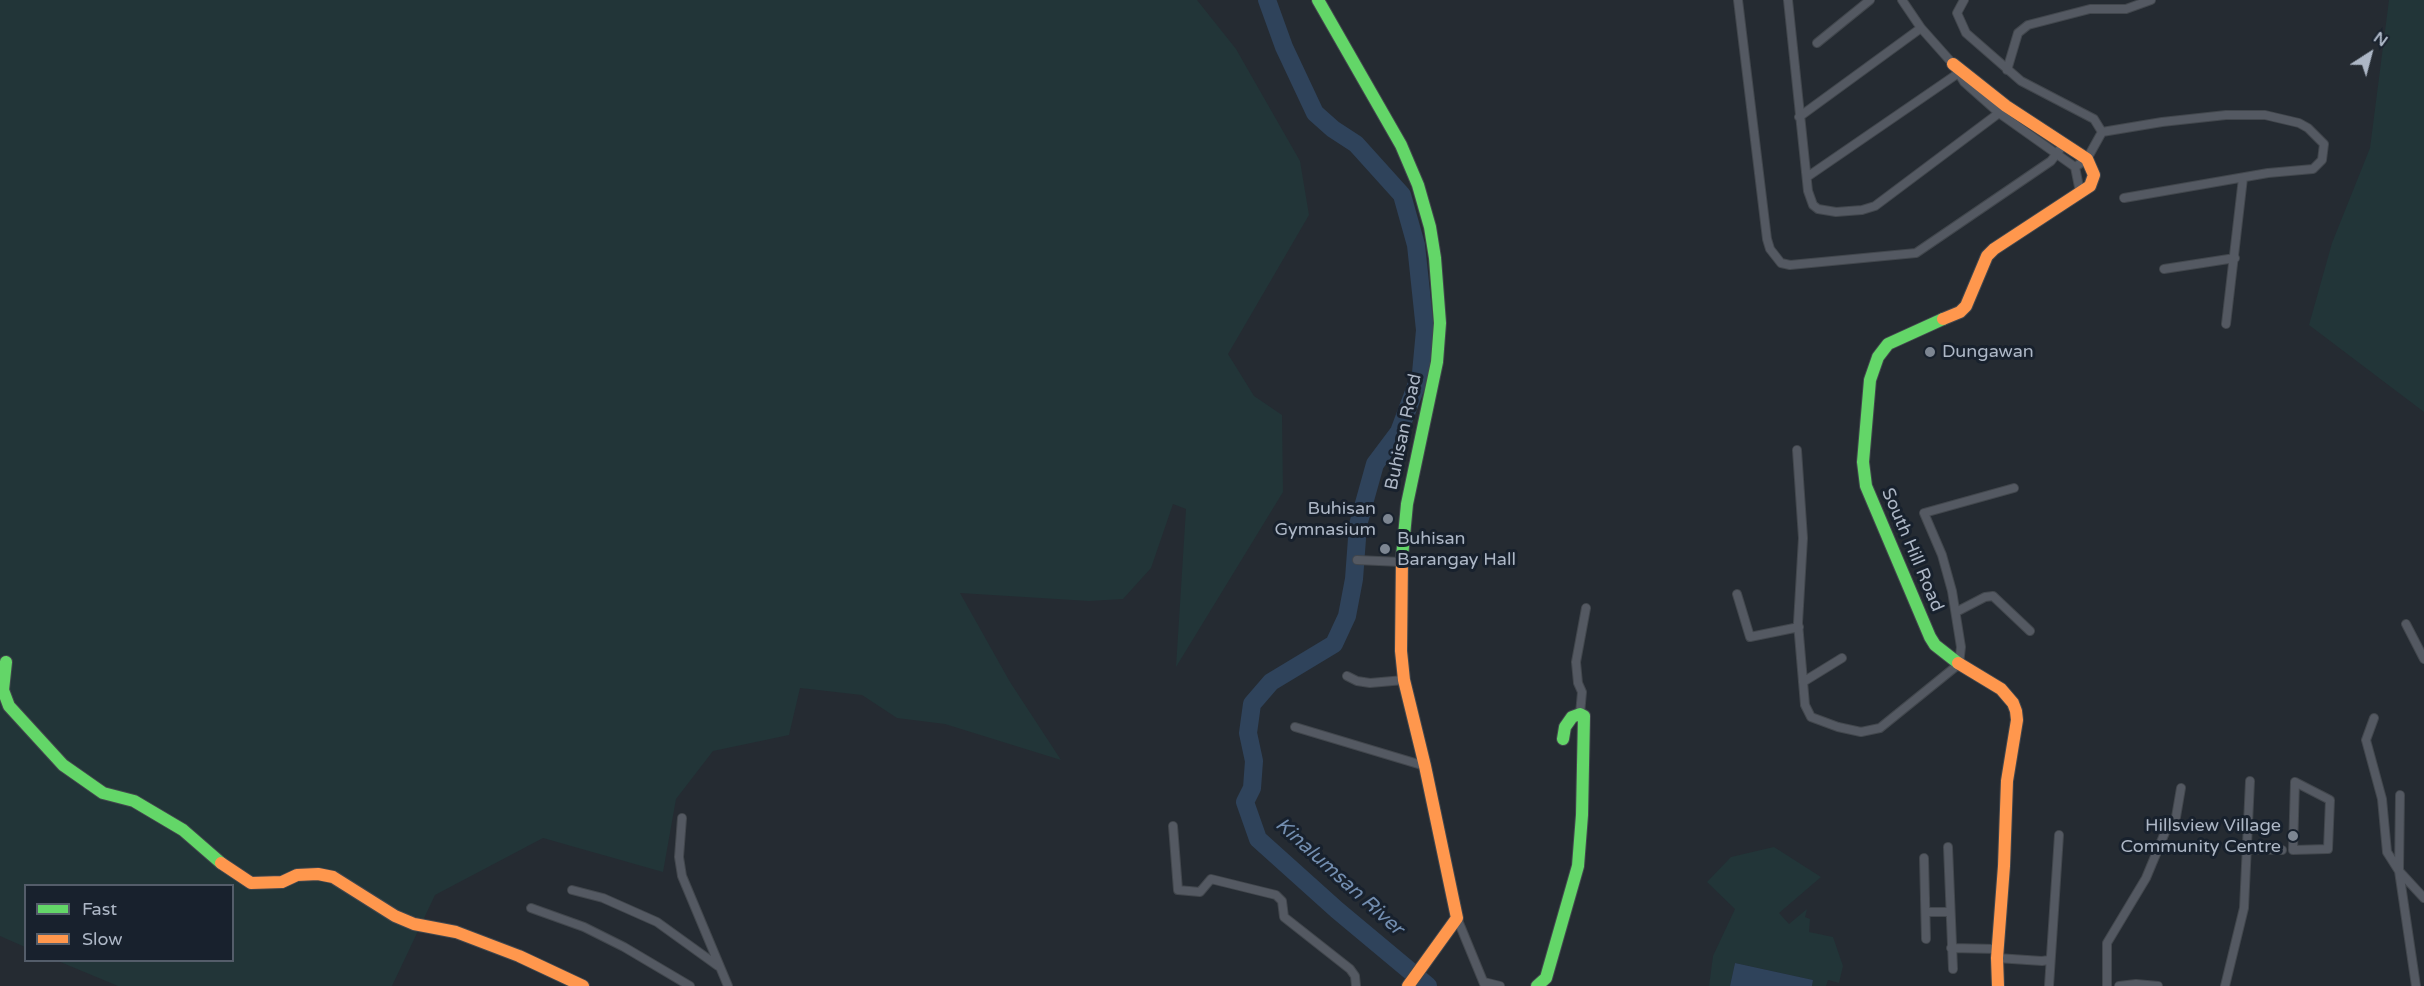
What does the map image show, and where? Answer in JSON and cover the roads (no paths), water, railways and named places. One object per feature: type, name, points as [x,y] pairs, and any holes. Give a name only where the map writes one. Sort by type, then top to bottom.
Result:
[{"type":"street","name":"Buhisan Road","points":[[1318,0],[1401,145],[1418,186],[1430,227],[1440,323],[1437,363],[1407,504],[1401,562],[1401,651],[1404,680],[1425,766],[1456,918]]},
{"type":"street","points":[[1738,0],[1767,239],[1770,249],[1781,263],[1790,266],[1916,253],[2061,149]]},
{"type":"street","points":[[1788,0],[1799,117],[1810,198],[1818,209],[1836,212],[1869,208],[2003,110]]},
{"type":"street","points":[[1817,43],[1869,0]]},
{"type":"street","points":[[1902,0],[1921,28],[1958,70],[2003,110],[2061,149],[2087,159],[2094,176],[2093,181],[2080,192],[2075,166],[2061,149]]},
{"type":"street","points":[[1964,0],[1957,13],[1966,33],[2020,81],[2094,119],[2102,132]]},
{"type":"street","points":[[2007,70],[2018,33],[2028,25],[2090,9],[2126,9],[2151,0]]},
{"type":"street","points":[[1799,117],[1921,28]]},
{"type":"street","points":[[1807,177],[1958,70]]},
{"type":"street","points":[[2102,132],[2226,115],[2265,115],[2299,123],[2308,128],[2324,144],[2322,160],[2313,169],[2268,173],[2124,198]]},
{"type":"street","points":[[2075,166],[2087,159],[2102,132]]},
{"type":"street","points":[[2226,324],[2244,178]]},
{"type":"street","name":"South Hill Road","points":[[1998,986],[1997,953],[2004,866],[2007,781],[2017,720],[2013,703],[2001,689],[1959,664],[1935,645],[1930,637],[1866,486],[1863,445],[1873,369],[1883,349],[1892,340],[1960,312],[1965,306],[1987,256],[1994,249],[2080,192]]},
{"type":"street","points":[[2164,269],[2235,258]]},
{"type":"street","points":[[1797,450],[1803,538],[1799,627],[1805,705],[1811,717],[1838,727],[1862,732],[1880,728],[1959,664],[1961,647],[1956,612],[1942,555],[1924,513],[2014,488]]},
{"type":"street","points":[[1357,560],[1401,562]]},
{"type":"street","points":[[1737,594],[1750,637],[1799,627]]},
{"type":"street","points":[[1956,612],[1985,597],[1993,596],[2030,631]]},
{"type":"street","points":[[1537,986],[1546,978],[1578,866],[1585,721],[1580,714],[1582,692],[1577,677],[1576,662],[1586,608]]},
{"type":"street","points":[[2406,624],[2424,659]]},
{"type":"street","points":[[1803,682],[1842,658]]},
{"type":"street","points":[[6,662],[3,690],[9,706],[63,765],[103,793],[134,801],[183,830],[228,869],[251,884],[282,882],[297,874],[333,877],[395,916],[414,924],[466,936],[519,956],[583,986]]},
{"type":"street","points":[[1347,676],[1357,681],[1370,683],[1404,680]]},
{"type":"street","points":[[1563,739],[1569,721],[1580,714]]},
{"type":"street","points":[[2374,718],[2366,740],[2382,799],[2387,852],[2399,871],[2424,898]]},
{"type":"street","points":[[1295,728],[1425,766]]},
{"type":"street","points":[[2225,986],[2244,908],[2250,781]]},
{"type":"street","points":[[2295,782],[2330,800],[2328,849],[2293,850],[2295,782]]},
{"type":"street","points":[[2107,986],[2107,943],[2146,878],[2166,830],[2176,817],[2181,788]]},
{"type":"street","points":[[2400,795],[2399,871],[2416,986]]},
{"type":"street","points":[[682,818],[679,857],[682,876],[728,986]]},
{"type":"street","points":[[1173,826],[1178,890],[1200,892],[1211,879],[1276,895],[1282,901],[1284,917],[1350,969],[1356,986]]},
{"type":"street","points":[[2049,986],[2059,835]]},
{"type":"street","points":[[1948,847],[1953,969]]},
{"type":"street","points":[[2246,849],[2282,850]]},
{"type":"street","points":[[1924,858],[1926,939]]},
{"type":"street","points":[[572,890],[603,898],[657,922],[719,966]]},
{"type":"street","points":[[531,908],[584,927],[624,947],[690,986]]},
{"type":"street","points":[[1927,912],[1949,912]]},
{"type":"street","points":[[1409,984],[1456,918]]},
{"type":"street","points":[[1456,918],[1485,984],[1500,986]]},
{"type":"street","points":[[1951,948],[2042,961],[2049,960]]},
{"type":"street","points":[[2119,986],[2136,984],[2158,986]]},
{"type":"water","points":[[1735,963],[1813,980],[1812,986],[1730,986]]},
{"type":"waterway","name":"Kinalumsan River","points":[[1267,0],[1284,47],[1315,113],[1333,129],[1356,144],[1402,195],[1416,245],[1425,330],[1421,373],[1399,432],[1375,464],[1358,525],[1354,579],[1347,616],[1334,644],[1271,682],[1252,704],[1248,733],[1254,761],[1252,788],[1245,802],[1258,839],[1337,910],[1428,986]]},
{"type":"place","name":"Dungawan","points":[[1930,352]]},
{"type":"place","name":"Buhisan Gymnasium","points":[[1388,519]]},
{"type":"place","name":"Buhisan Barangay Hall","points":[[1385,549]]},
{"type":"place","name":"Hillsview Village Community Centre","points":[[2293,836]]}]
